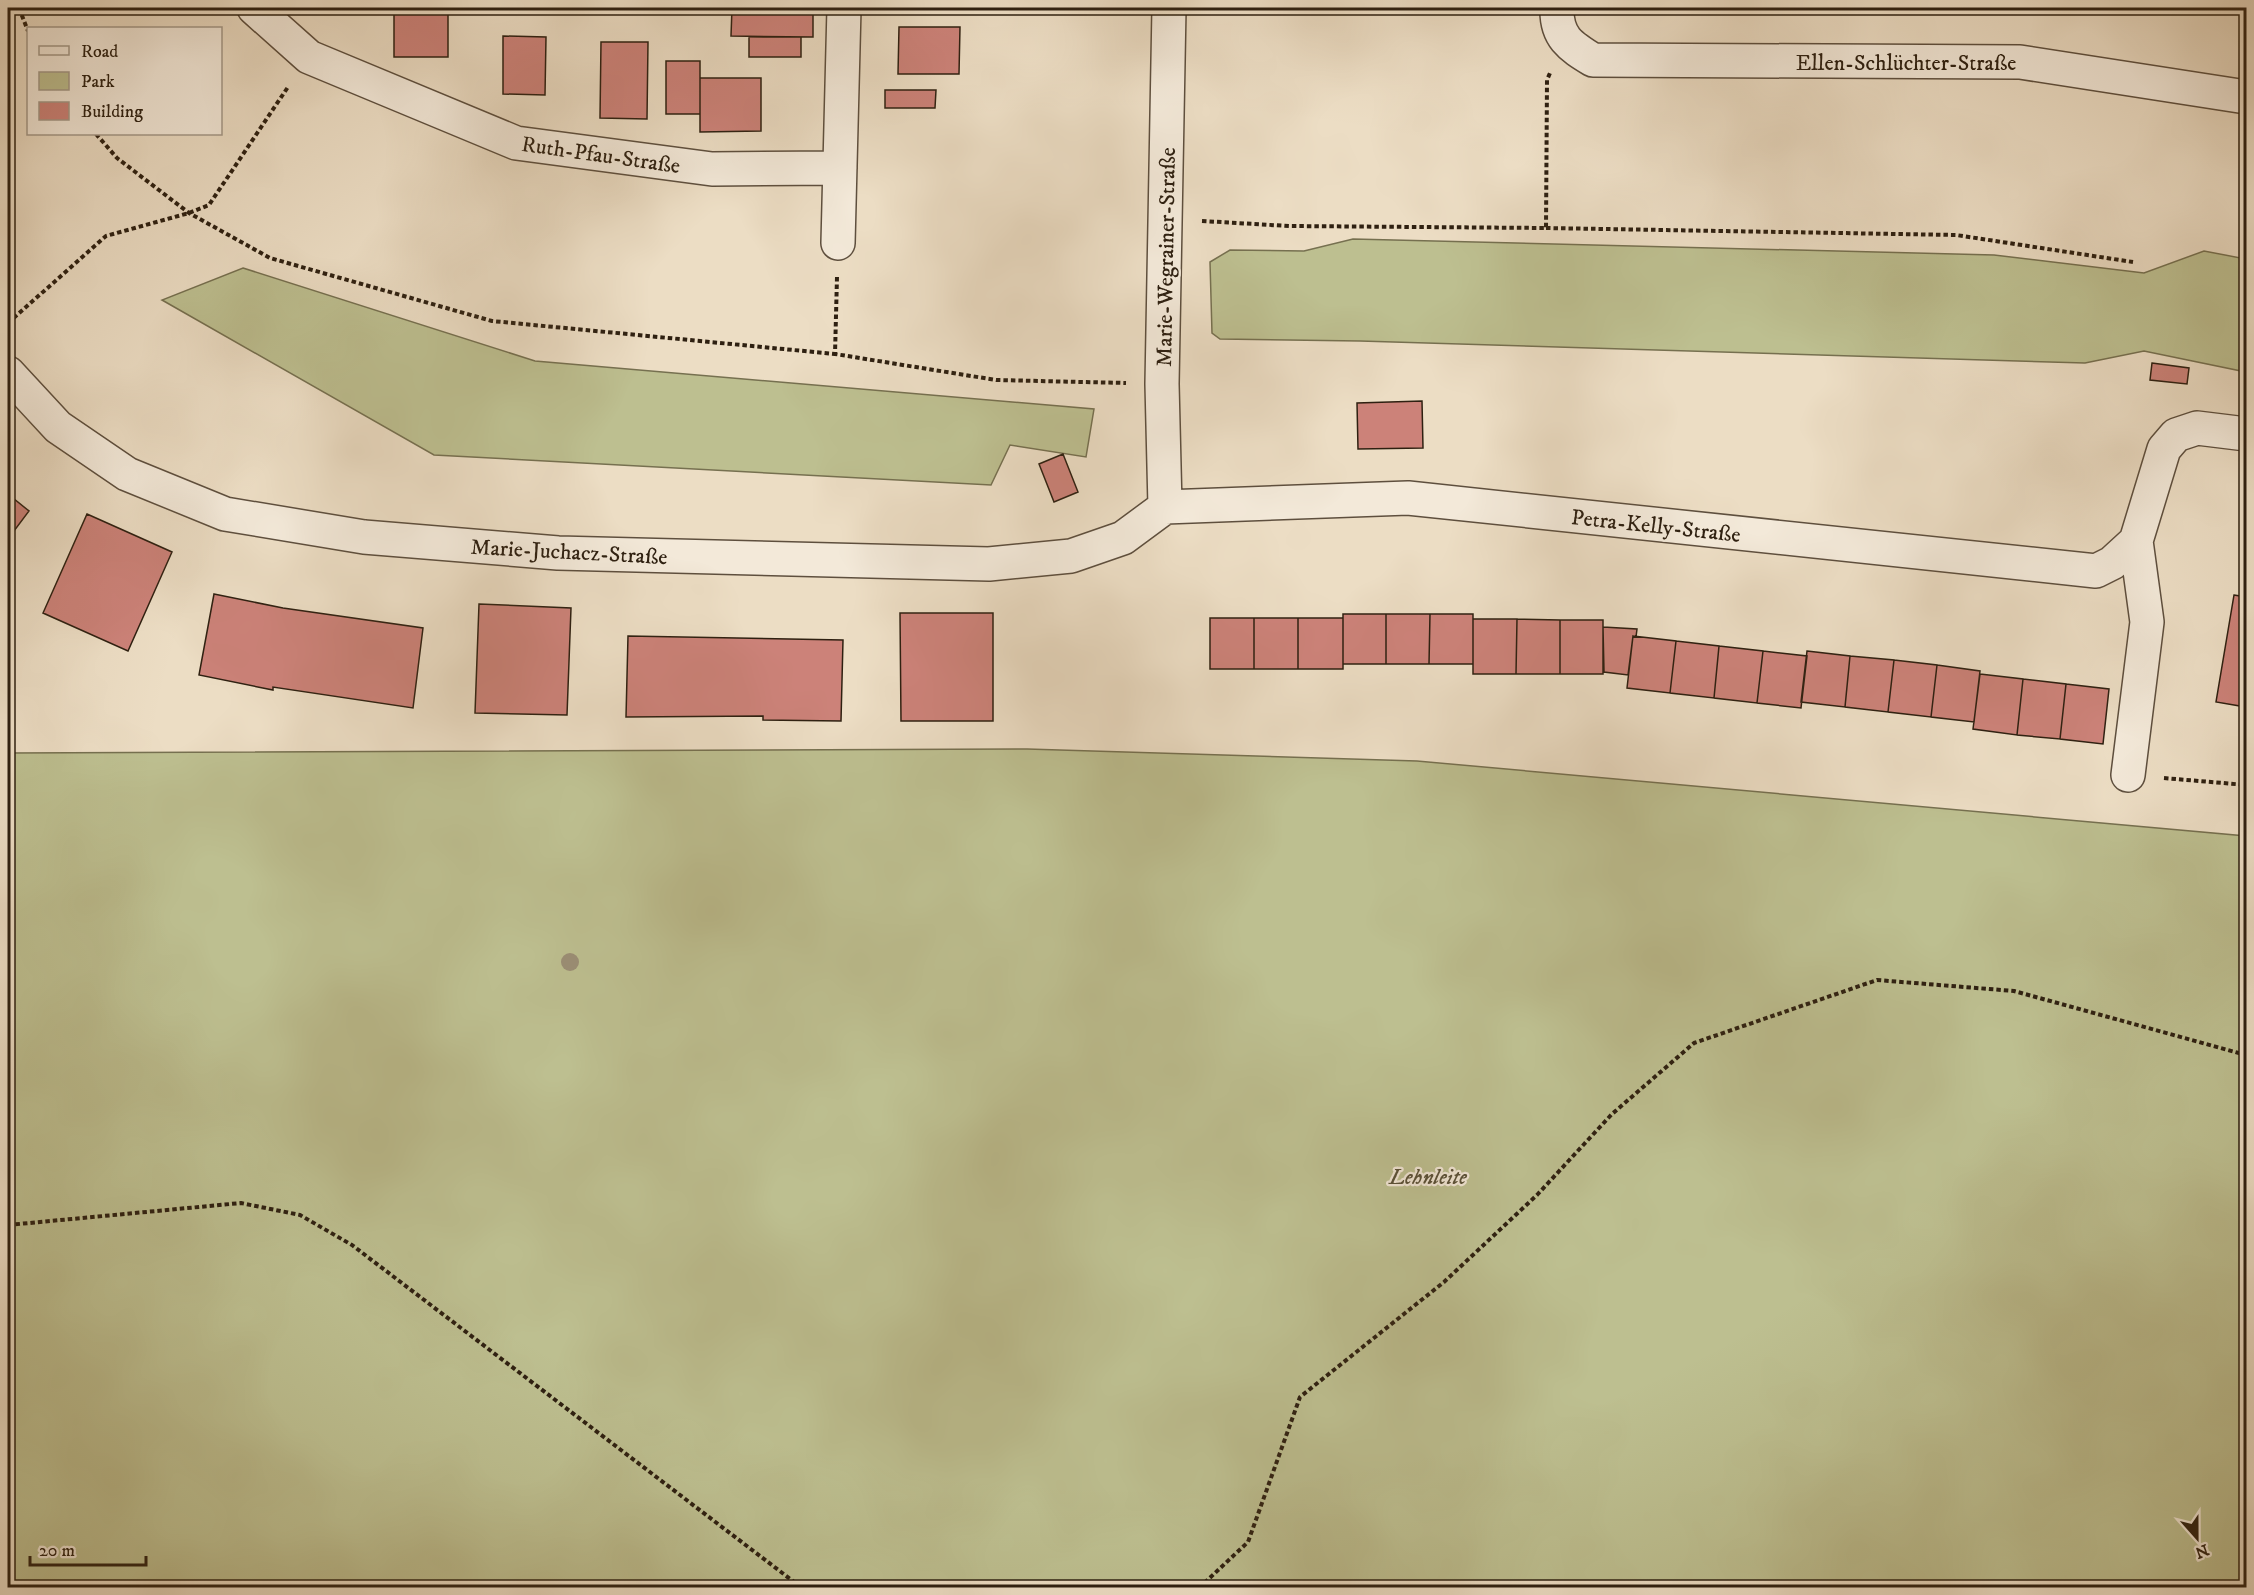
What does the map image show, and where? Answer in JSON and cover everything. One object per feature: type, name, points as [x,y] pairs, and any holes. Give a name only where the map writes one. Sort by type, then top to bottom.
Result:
[{"type":"street","name":"Ruth-Pfau-Straße","points":[[254,8],[309,57],[516,143],[712,169],[840,168]]},
{"type":"street","points":[[838,243],[844,8]]},
{"type":"street","name":"Marie-Wegrainer-Straße","points":[[1165,507],[1162,384],[1169,8]]},
{"type":"street","points":[[1557,8],[1556,19],[1567,44]]},
{"type":"street","name":"Ellen-Schlüchter-Straße","points":[[1567,44],[1593,60],[2020,62],[2247,97]]},
{"type":"street","name":"Marie-Juchacz-Straße","points":[[8,374],[58,427],[128,474],[225,514],[364,537],[558,554],[989,564],[1071,556],[1123,538],[1165,507]]},
{"type":"street","name":"Petra-Kelly-Straße","points":[[2128,775],[2147,622],[2136,541],[2164,449],[2176,435],[2197,428],[2247,434]]},
{"type":"street","name":"Petra-Kelly-Straße","points":[[1165,507],[1408,498],[2096,571],[2112,564],[2136,541]]},
{"type":"path","points":[[19,8],[27,28]]},
{"type":"path","points":[[1546,228],[1547,80],[1567,44]]},
{"type":"path","points":[[8,323],[106,236],[189,213],[208,205],[309,57]]},
{"type":"path","points":[[97,135],[117,158],[189,213],[270,258],[492,321],[835,354],[996,380],[1162,384]]},
{"type":"path","points":[[1165,218],[1289,226],[1956,235],[2133,262]]},
{"type":"path","points":[[835,354],[838,243]]},
{"type":"path","points":[[2128,775],[2247,785]]},
{"type":"path","points":[[1199,1587],[1248,1542],[1300,1397],[1444,1282],[1537,1195],[1612,1114],[1694,1043],[1877,980],[2014,991],[2247,1056]]},
{"type":"path","points":[[8,1225],[241,1203],[300,1215],[352,1245],[802,1587]]},
{"type":"green space","points":[[1353,239],[1994,255],[2144,273],[2204,251],[2246,259],[2246,372],[2144,351],[2085,363],[1360,341],[1220,339],[1212,333],[1210,262],[1230,250],[1304,251]]},
{"type":"green space","points":[[243,268],[535,361],[1094,409],[1086,457],[1010,445],[991,485],[434,455],[162,300]]},
{"type":"green space","name":"Lehnleite","points":[[1027,749],[1417,761],[2246,836],[2246,1587],[8,1587],[8,753]]},
{"type":"building","points":[[311,8],[340,8],[339,14]]},
{"type":"building","points":[[394,8],[448,8],[448,57],[394,57]]},
{"type":"building","points":[[732,8],[813,8],[813,37],[731,36]]},
{"type":"building","points":[[899,27],[960,27],[959,74],[898,74]]},
{"type":"building","points":[[503,36],[546,37],[545,95],[503,94]]},
{"type":"building","points":[[749,37],[801,37],[801,57],[749,57]]},
{"type":"building","points":[[601,42],[648,42],[647,119],[600,118]]},
{"type":"building","points":[[666,61],[700,61],[700,114],[666,114]]},
{"type":"building","points":[[700,78],[761,78],[761,131],[700,132]]},
{"type":"building","points":[[885,90],[936,90],[935,108],[885,108]]},
{"type":"building","points":[[2152,363],[2189,368],[2187,384],[2150,380]]},
{"type":"building","points":[[1422,401],[1423,448],[1358,449],[1357,403]]},
{"type":"building","points":[[1063,454],[1078,492],[1054,502],[1039,464]]},
{"type":"building","points":[[8,494],[29,511],[8,539]]},
{"type":"building","points":[[87,514],[172,552],[128,651],[43,613]]},
{"type":"building","points":[[214,594],[283,608],[423,628],[413,708],[273,687],[273,690],[199,675]]},
{"type":"building","points":[[2234,595],[2246,597],[2246,707],[2216,702]]},
{"type":"building","points":[[479,604],[571,608],[567,715],[475,713]]},
{"type":"building","points":[[900,613],[993,613],[993,721],[901,721]]},
{"type":"building","points":[[1343,614],[1386,614],[1386,664],[1343,664]]},
{"type":"building","points":[[1386,614],[1430,614],[1429,664],[1386,664]]},
{"type":"building","points":[[1430,614],[1473,614],[1473,664],[1429,664]]},
{"type":"building","points":[[1210,618],[1254,618],[1254,669],[1210,669]]},
{"type":"building","points":[[1254,618],[1298,618],[1298,669],[1254,669]]},
{"type":"building","points":[[1298,618],[1343,618],[1343,669],[1298,669]]},
{"type":"building","points":[[1473,619],[1517,619],[1516,674],[1473,674]]},
{"type":"building","points":[[1517,619],[1560,620],[1560,674],[1516,674]]},
{"type":"building","points":[[1560,620],[1603,620],[1603,674],[1560,674]]},
{"type":"building","points":[[1603,627],[1637,629],[1636,637],[1633,636],[1628,675],[1604,672]]},
{"type":"building","points":[[628,636],[843,640],[841,721],[763,720],[763,716],[626,717]]},
{"type":"building","points":[[1633,636],[1676,641],[1670,693],[1627,688]]},
{"type":"building","points":[[1676,641],[1719,646],[1714,698],[1670,693]]},
{"type":"building","points":[[1719,646],[1763,651],[1757,703],[1714,698]]},
{"type":"building","points":[[1763,651],[1807,656],[1801,708],[1757,703]]},
{"type":"building","points":[[1807,651],[1850,656],[1845,707],[1801,702]]},
{"type":"building","points":[[1850,656],[1894,660],[1888,712],[1845,707]]},
{"type":"building","points":[[1894,660],[1937,665],[1931,717],[1888,712]]},
{"type":"building","points":[[1937,665],[1980,671],[1974,722],[1931,717]]},
{"type":"building","points":[[1980,674],[2023,679],[2017,735],[1973,729]]},
{"type":"building","points":[[2023,679],[2066,684],[2060,739],[2017,735]]},
{"type":"building","points":[[2066,684],[2109,689],[2103,744],[2060,739]]}]
